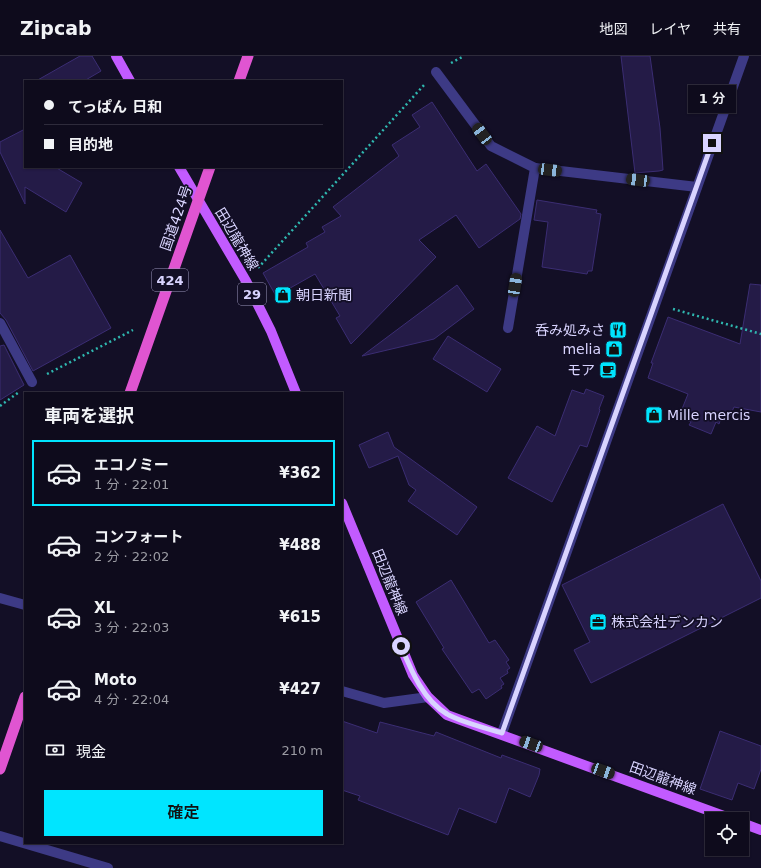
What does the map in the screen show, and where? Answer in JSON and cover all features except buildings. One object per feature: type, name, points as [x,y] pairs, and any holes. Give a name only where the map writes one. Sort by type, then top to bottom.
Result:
[{"type":"highway","points":[[239,80],[248,56]]},
{"type":"highway","name":"国道424号","points":[[130,392],[210,168]]},
{"type":"highway","points":[[0,769],[24,700]]},
{"type":"main road","points":[[116,56],[129,80]]},
{"type":"main road","name":"田辺龍神線","points":[[180,168],[246,281],[271,331],[296,392]]},
{"type":"main road","name":"田辺龍神線","points":[[343,505],[413,675],[428,697],[447,715],[502,733],[713,812]]},
{"type":"main road","points":[[749,826],[761,830]]},
{"type":"street","points":[[502,733],[744,56]]},
{"type":"street","points":[[436,72],[491,146],[535,168],[697,187]]},
{"type":"street","points":[[508,328],[535,168]]},
{"type":"street","points":[[0,323],[32,382]]},
{"type":"street","points":[[0,598],[24,605]]},
{"type":"street","points":[[343,691],[384,702],[428,697]]},
{"type":"street","points":[[0,836],[24,843]]},
{"type":"street","points":[[27,844],[108,868]]},
{"type":"path","points":[[246,281],[436,72],[464,56]]},
{"type":"path","points":[[655,304],[761,334]]},
{"type":"path","points":[[0,406],[32,382],[156,318]]},
{"type":"place","name":"朝日新聞","points":[[283,295]]},
{"type":"place","name":"呑み処みさ","points":[[618,330]]},
{"type":"place","name":"melia","points":[[614,349]]},
{"type":"place","name":"モア","points":[[608,370]]},
{"type":"place","name":"Mille mercis","points":[[654,415]]},
{"type":"place","name":"株式会社デンカン","points":[[598,622]]},
{"type":"route","points":[[401,646],[413,675],[428,697],[447,715],[502,733],[712,143]]}]
